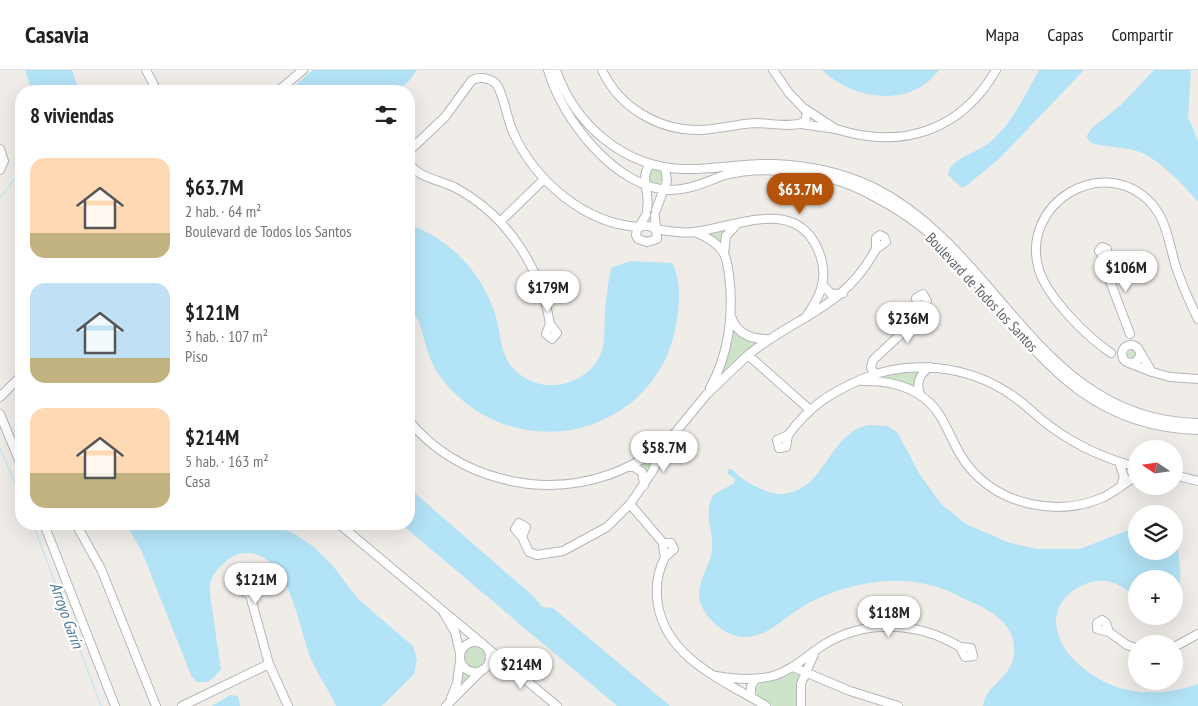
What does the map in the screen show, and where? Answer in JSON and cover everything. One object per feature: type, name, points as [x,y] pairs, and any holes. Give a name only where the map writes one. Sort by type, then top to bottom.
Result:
[{"type":"street","points":[[146,70],[154,85]]},
{"type":"street","points":[[285,85],[303,70]]},
{"type":"street","name":"Boulevard de Todos los Santos","points":[[548,70],[561,102],[584,134],[619,170],[646,186],[663,189],[691,188],[741,172],[773,170],[818,176],[866,192],[908,216],[942,246],[1051,368],[1084,396],[1135,420],[1164,427],[1198,430]]},
{"type":"street","name":"Boulevard de Todos los Santos","points":[[556,70],[568,99],[598,135],[620,151],[651,164],[665,168],[703,169],[772,164],[803,166],[836,174],[873,187],[912,210],[935,229],[1051,358],[1081,385],[1118,405],[1148,417],[1198,423]]},
{"type":"street","points":[[602,70],[608,82],[624,101],[644,116],[663,124],[697,130],[743,124],[801,124],[836,129],[867,137],[888,138],[914,135],[937,128],[972,103],[996,70]]},
{"type":"street","points":[[773,70],[789,93],[804,108],[836,129]]},
{"type":"street","points":[[415,144],[433,131],[446,117],[472,80],[488,79],[498,86],[514,134],[544,179],[572,203],[647,242],[656,241],[676,232]]},
{"type":"street","points":[[801,124],[807,118],[804,108]]},
{"type":"street","points":[[0,149],[4,161],[0,170]]},
{"type":"street","points":[[638,239],[636,232],[647,208],[645,174],[651,164]]},
{"type":"street","points":[[656,241],[658,237],[656,210],[668,176],[665,168]]},
{"type":"street","points":[[415,171],[465,193],[501,221],[531,264],[543,292],[550,324]]},
{"type":"street","points":[[501,221],[544,179]]},
{"type":"street","points":[[1198,319],[1177,270],[1164,223],[1149,202],[1133,191],[1109,183],[1093,184],[1075,189],[1057,201],[1041,223],[1036,241],[1037,262],[1042,278],[1055,298],[1090,336],[1111,353],[1152,372],[1198,379]]},
{"type":"street","points":[[647,208],[656,210]]},
{"type":"street","points":[[619,226],[650,226],[656,229],[676,232],[695,232],[749,219],[773,218],[789,222],[807,234],[819,252],[822,263],[823,285],[814,306],[805,318]]},
{"type":"street","points":[[707,394],[725,349],[731,314],[731,292],[724,254],[726,236],[738,223]]},
{"type":"street","points":[[695,232],[710,240],[724,254]]},
{"type":"street","points":[[522,537],[527,550],[532,554],[547,555],[562,551],[594,535],[630,504],[644,485],[665,444],[707,394],[767,339],[805,318],[843,293],[864,270],[876,249]]},
{"type":"street","points":[[1104,257],[1110,281],[1130,334],[1152,372]]},
{"type":"street","points":[[823,285],[831,294],[843,293]]},
{"type":"street","points":[[874,374],[871,367],[873,360],[903,332],[918,309]]},
{"type":"street","points":[[731,314],[733,323],[744,334],[758,339],[767,339]]},
{"type":"street","points":[[1126,361],[1126,348],[1130,334]]},
{"type":"street","points":[[1111,353],[1126,348],[1138,350]]},
{"type":"street","points":[[1126,361],[1138,360],[1138,350]]},
{"type":"street","points":[[748,355],[809,409]]},
{"type":"street","points":[[920,394],[918,381],[924,371],[930,367]]},
{"type":"street","points":[[788,435],[809,409],[829,394],[874,374],[906,368],[930,367],[970,374],[999,387],[1066,437],[1128,465]]},
{"type":"street","points":[[858,381],[888,382],[920,394],[942,418],[956,448],[970,468],[988,485],[1012,498],[1039,505],[1073,506],[1093,501],[1120,489],[1128,482]]},
{"type":"street","points":[[0,398],[15,382]]},
{"type":"street","points":[[0,414],[15,450]]},
{"type":"street","points":[[415,427],[427,440],[462,464],[515,482],[535,485],[573,484],[592,480],[628,467],[665,444]]},
{"type":"street","points":[[1119,462],[1124,477],[1120,489]]},
{"type":"street","points":[[628,467],[638,468],[642,472],[644,485]]},
{"type":"street","points":[[1183,478],[1198,481]]},
{"type":"street","points":[[1189,480],[1198,487]]},
{"type":"street","points":[[630,504],[664,544],[664,557],[656,586],[659,611],[663,624],[682,651],[716,676],[766,706]]},
{"type":"street","points":[[46,530],[115,706]]},
{"type":"street","points":[[79,530],[101,569],[156,706]]},
{"type":"street","points":[[346,530],[557,706]]},
{"type":"street","points":[[250,595],[269,664],[288,706]]},
{"type":"street","points":[[442,610],[455,632],[460,657],[457,684],[446,706]]},
{"type":"street","points":[[716,676],[756,679],[776,675],[793,667],[818,649],[853,632],[888,626],[922,630],[960,647]]},
{"type":"street","points":[[1109,632],[1128,645]]},
{"type":"street","points":[[1183,642],[1198,634]]},
{"type":"street","points":[[446,706],[486,667],[490,654],[485,646],[470,642],[466,644],[460,657]]},
{"type":"street","points":[[801,706],[801,684],[805,671],[818,649]]},
{"type":"street","points":[[460,657],[469,671],[478,671],[500,658]]},
{"type":"street","points":[[182,706],[269,664]]},
{"type":"street","points":[[793,667],[850,692],[898,706]]},
{"type":"street","points":[[751,697],[752,687],[756,679]]},
{"type":"green space","points":[[656,168],[662,170],[664,176],[662,182],[656,184],[650,182],[648,176],[650,170]]},
{"type":"green space","points":[[729,225],[722,245],[707,234],[707,230]]},
{"type":"green space","points":[[733,329],[760,343],[723,376],[719,377]]},
{"type":"green space","points":[[1130,348],[1134,348],[1138,354],[1134,360],[1130,360],[1126,356],[1126,352]]},
{"type":"green space","points":[[921,370],[915,388],[901,381],[879,376],[880,374]]},
{"type":"green space","points":[[657,453],[659,454],[647,474],[639,464]]},
{"type":"green space","points":[[476,645],[485,648],[488,657],[485,666],[476,669],[467,666],[464,657],[467,648]]},
{"type":"green space","points":[[462,669],[476,674],[456,694]]},
{"type":"green space","points":[[794,670],[801,672],[798,706],[773,706],[758,697],[755,690],[760,683]]},
{"type":"water","points":[[25,70],[72,70],[77,85],[30,85]]},
{"type":"water","points":[[313,70],[417,70],[404,85],[295,85]]},
{"type":"water","points":[[822,70],[939,70],[927,82],[913,91],[898,95],[882,96],[849,88]]},
{"type":"water","points":[[1039,70],[1084,70],[1000,158],[962,188],[948,175],[953,164],[964,156],[984,147],[997,136],[1017,110]]},
{"type":"water","points":[[1154,70],[1191,70],[1188,117],[1198,141],[1198,202],[1176,178],[1148,156],[1138,151],[1091,143],[1086,137],[1092,128],[1121,105]]},
{"type":"water","points":[[415,227],[452,249],[474,272],[490,301],[508,361],[521,375],[544,385],[564,384],[579,378],[586,374],[596,362],[603,347],[606,302],[611,268],[630,261],[672,263],[677,276],[679,290],[677,319],[665,359],[644,391],[615,414],[581,428],[544,432],[507,425],[472,408],[442,379],[433,366],[415,316]]},
{"type":"water","points":[[868,425],[887,426],[897,432],[919,473],[941,504],[966,524],[1010,543],[1037,549],[1080,549],[1128,530],[1128,560],[1179,560],[1180,570],[1128,570],[1128,591],[1114,583],[1106,581],[1097,581],[1080,586],[1065,598],[1060,605],[1056,623],[1061,642],[1068,653],[1083,668],[1096,677],[1124,689],[1138,692],[1183,690],[1183,688],[1198,684],[1198,706],[983,706],[990,690],[1008,671],[1012,662],[1014,652],[1010,633],[996,615],[982,607],[943,589],[917,583],[900,581],[882,582],[847,588],[814,601],[774,627],[753,636],[746,637],[730,634],[715,624],[700,603],[699,590],[712,550],[709,519],[710,504],[713,495],[734,483],[735,479],[728,474],[728,469],[734,470],[740,477],[755,486],[772,493],[782,494],[797,490],[809,483],[844,439],[854,430]]},
{"type":"water","points":[[415,493],[533,596],[542,607],[553,608],[670,706],[617,706],[408,530],[415,530]]},
{"type":"water","points":[[129,530],[287,530],[314,547],[333,566],[358,599],[413,646],[417,659],[414,674],[382,706],[336,706],[311,659],[297,612],[283,579],[273,565],[261,556],[243,553],[228,559],[212,577],[210,594],[221,670],[208,682],[196,682],[191,675],[142,552]]},
{"type":"water","points":[[230,695],[238,696],[240,706],[212,706]]},
{"type":"waterway","name":"Arroyo Garín","points":[[0,198],[15,178]]},
{"type":"waterway","name":"Arroyo Garín","points":[[0,449],[15,483]]},
{"type":"waterway","name":"Arroyo Garín","points":[[35,530],[101,706]]}]
